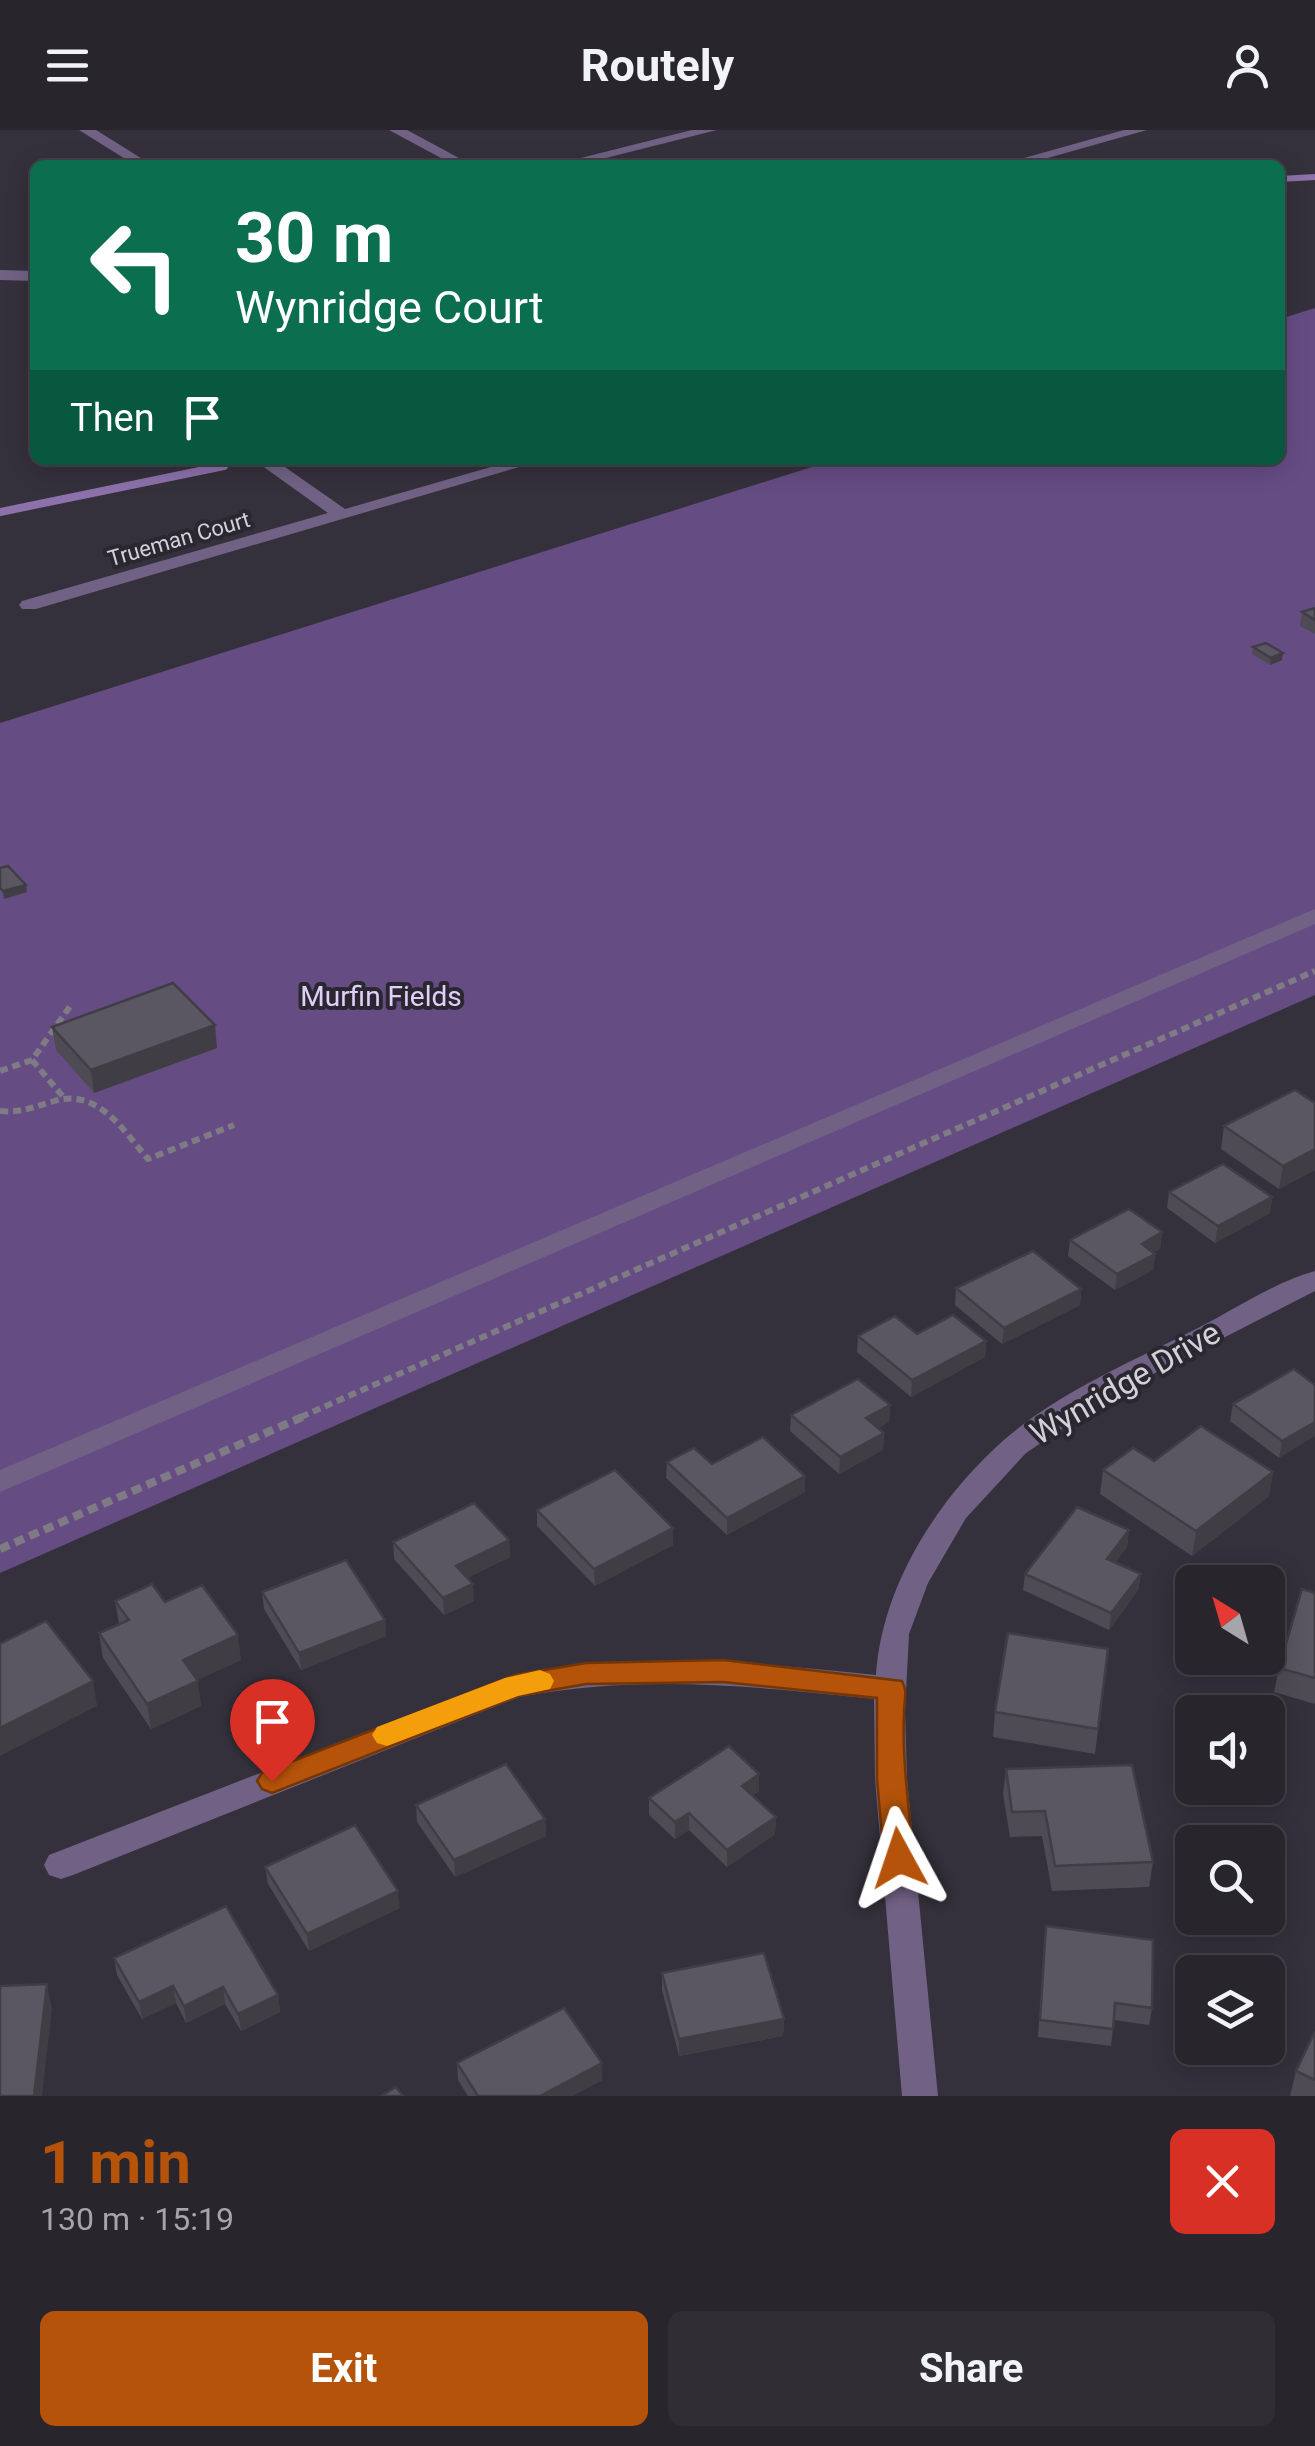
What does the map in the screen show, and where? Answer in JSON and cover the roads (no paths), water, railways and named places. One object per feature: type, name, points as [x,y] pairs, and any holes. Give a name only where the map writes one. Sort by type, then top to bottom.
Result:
[{"type":"street","points":[[86,130],[137,160]]},
{"type":"street","points":[[396,130],[455,160]]},
{"type":"street","points":[[581,160],[707,130]]},
{"type":"street","points":[[1025,160],[1140,130]]},
{"type":"street","points":[[0,275],[30,276]]},
{"type":"street","points":[[270,465],[342,515]]},
{"type":"street","name":"Trueman Court","points":[[29,605],[517,465]]},
{"type":"street","points":[[0,1482],[1315,916]]},
{"type":"street","name":"Wynridge Drive","points":[[920,2096],[889,1711],[894,1634],[913,1582],[956,1511],[1016,1446],[1102,1388],[1315,1280]]},
{"type":"street","points":[[62,1865],[515,1686],[586,1674],[723,1671],[892,1689]]},
{"type":"waterway","points":[[1285,179],[1315,177]]},
{"type":"waterway","points":[[0,512],[224,466]]},
{"type":"park label","name":"Murfin Fields","points":[[381,996]]}]
